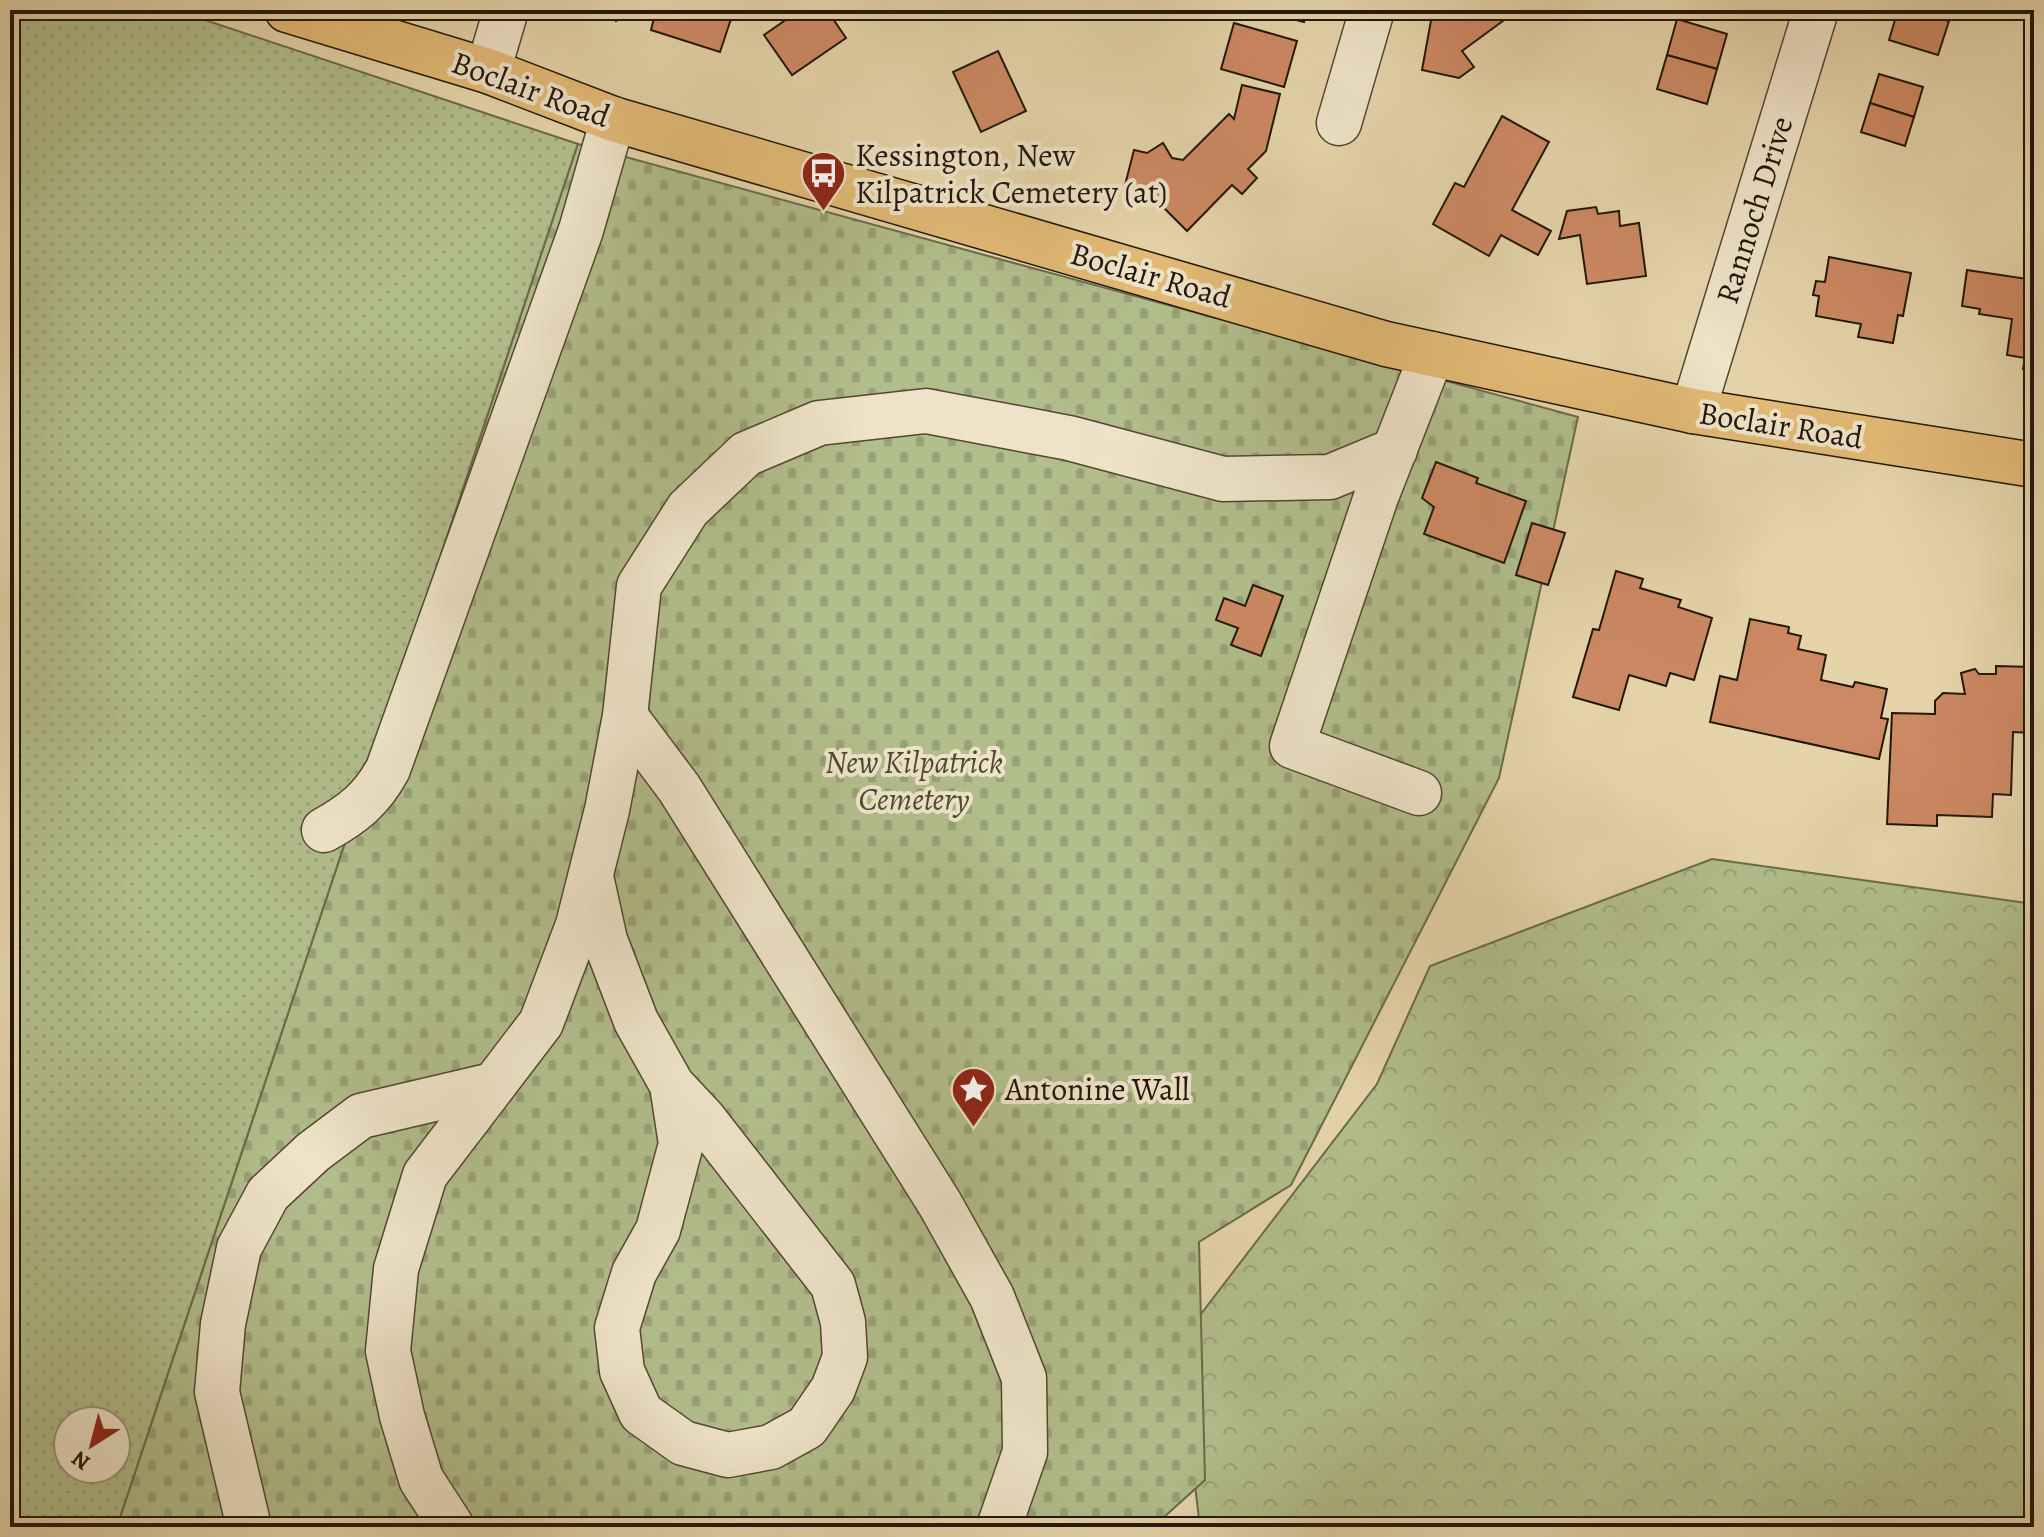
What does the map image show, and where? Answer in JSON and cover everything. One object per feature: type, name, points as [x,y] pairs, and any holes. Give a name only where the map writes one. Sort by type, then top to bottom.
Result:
[{"type":"main road","name":"Boclair Road","points":[[287,10],[488,71],[613,119],[1386,344],[1693,411],[2034,465]]},
{"type":"street","points":[[488,71],[506,10]]},
{"type":"street","points":[[1339,123],[1372,10]]},
{"type":"street","name":"Rannoch Drive","points":[[1693,411],[1816,10]]},
{"type":"street","points":[[324,830],[348,817],[374,795],[388,769],[576,244],[613,119]]},
{"type":"street","points":[[1419,793],[1292,746],[1395,450],[1432,354]]},
{"type":"street","points":[[452,1527],[421,1479],[388,1351],[396,1269],[425,1175],[541,1023],[578,925],[591,874],[625,716],[639,586],[688,509],[746,454],[819,423],[926,411],[1069,438],[1223,479],[1330,477],[1395,450]]},
{"type":"street","points":[[625,716],[679,788],[940,1204],[992,1297],[1024,1378],[1025,1452],[999,1527]]},
{"type":"street","points":[[591,874],[605,940],[636,1021],[672,1085],[703,1118],[833,1285],[843,1322],[845,1357],[833,1389],[807,1427],[771,1447],[728,1455],[683,1443],[641,1413],[622,1371],[617,1328],[634,1273],[658,1230],[681,1144],[672,1085]]},
{"type":"street","points":[[249,1527],[217,1392],[223,1324],[239,1248],[268,1194],[313,1152],[361,1116],[493,1085]]},
{"type":"green space","points":[[10,10],[175,10],[578,144],[132,1482],[132,1405],[52,1405],[52,1485],[131,1485],[117,1527],[10,1527]]},
{"type":"green space","name":"New Kilpatrick Cemetery","points":[[578,144],[1578,417],[1499,778],[1291,1185],[1199,1242],[1205,1480],[1153,1527],[117,1527]]},
{"type":"green space","points":[[1712,859],[2034,904],[2034,1527],[1200,1527],[1178,1344],[1377,1084],[1430,966]]},
{"type":"building","points":[[609,10],[632,10],[616,21]]},
{"type":"building","points":[[656,10],[734,10],[720,52],[651,30]]},
{"type":"building","points":[[800,10],[827,10],[846,38],[792,75],[764,35]]},
{"type":"building","points":[[1258,10],[1307,10],[1304,22]]},
{"type":"building","points":[[1440,10],[1508,10],[1511,15],[1462,51],[1474,67],[1459,78],[1422,70],[1432,15]]},
{"type":"building","points":[[1898,10],[1913,10],[1949,21],[1938,55],[1889,40]]},
{"type":"building","points":[[1913,10],[1952,10],[1949,21]]},
{"type":"building","points":[[1677,19],[1727,34],[1717,69],[1667,55]]},
{"type":"building","points":[[1234,23],[1297,41],[1284,87],[1221,69]]},
{"type":"building","points":[[998,51],[1026,111],[981,132],[953,72]]},
{"type":"building","points":[[1667,55],[1717,69],[1707,104],[1657,89]]},
{"type":"building","points":[[1879,74],[1923,87],[1914,117],[1870,103]]},
{"type":"building","points":[[1242,85],[1280,94],[1266,151],[1248,169],[1257,178],[1242,194],[1232,185],[1187,231],[1152,196],[1124,189],[1134,150],[1147,153],[1163,143],[1172,158],[1183,160],[1229,114],[1234,119]]},
{"type":"building","points":[[1870,103],[1914,117],[1905,146],[1861,132]]},
{"type":"building","points":[[1502,116],[1549,142],[1512,210],[1551,231],[1538,255],[1501,235],[1489,256],[1433,224],[1455,183],[1464,187]]},
{"type":"building","points":[[1596,207],[1598,214],[1619,211],[1620,226],[1639,223],[1646,276],[1587,284],[1580,235],[1559,239],[1567,211]]},
{"type":"building","points":[[1829,257],[1911,273],[1903,316],[1898,315],[1893,343],[1858,337],[1861,324],[1816,316],[1819,296],[1813,295],[1816,281],[1825,282]]},
{"type":"building","points":[[1967,270],[2034,280],[2034,371],[2023,369],[2025,358],[2007,355],[2012,319],[1979,314],[1980,309],[1962,306]]},
{"type":"building","points":[[1436,462],[1478,478],[1476,483],[1526,501],[1504,563],[1424,534],[1434,507],[1422,498]]},
{"type":"building","points":[[1532,523],[1565,533],[1548,585],[1516,575]]},
{"type":"building","points":[[1616,571],[1643,579],[1640,588],[1681,600],[1678,607],[1712,618],[1694,680],[1670,673],[1666,686],[1629,675],[1619,710],[1573,697],[1593,629],[1599,630]]},
{"type":"building","points":[[1253,585],[1283,596],[1261,656],[1231,645],[1238,628],[1216,620],[1224,598],[1245,606]]},
{"type":"building","points":[[1750,619],[1789,627],[1788,633],[1801,636],[1798,649],[1826,655],[1821,680],[1853,687],[1855,682],[1887,689],[1881,718],[1888,719],[1879,759],[1710,722],[1720,676],[1737,680]]},
{"type":"building","points":[[1996,666],[2034,667],[2034,733],[2013,732],[2011,795],[1993,794],[1992,817],[1937,815],[1937,826],[1887,824],[1892,713],[1935,714],[1935,701],[1943,693],[1965,694],[1961,673],[1975,669],[1979,674],[1996,674]]},
{"type":"place","name":"Kessington, New Kilpatrick Cemetery (at)","points":[[824,212]]},
{"type":"place","name":"Antonine Wall","points":[[974,1128]]}]
